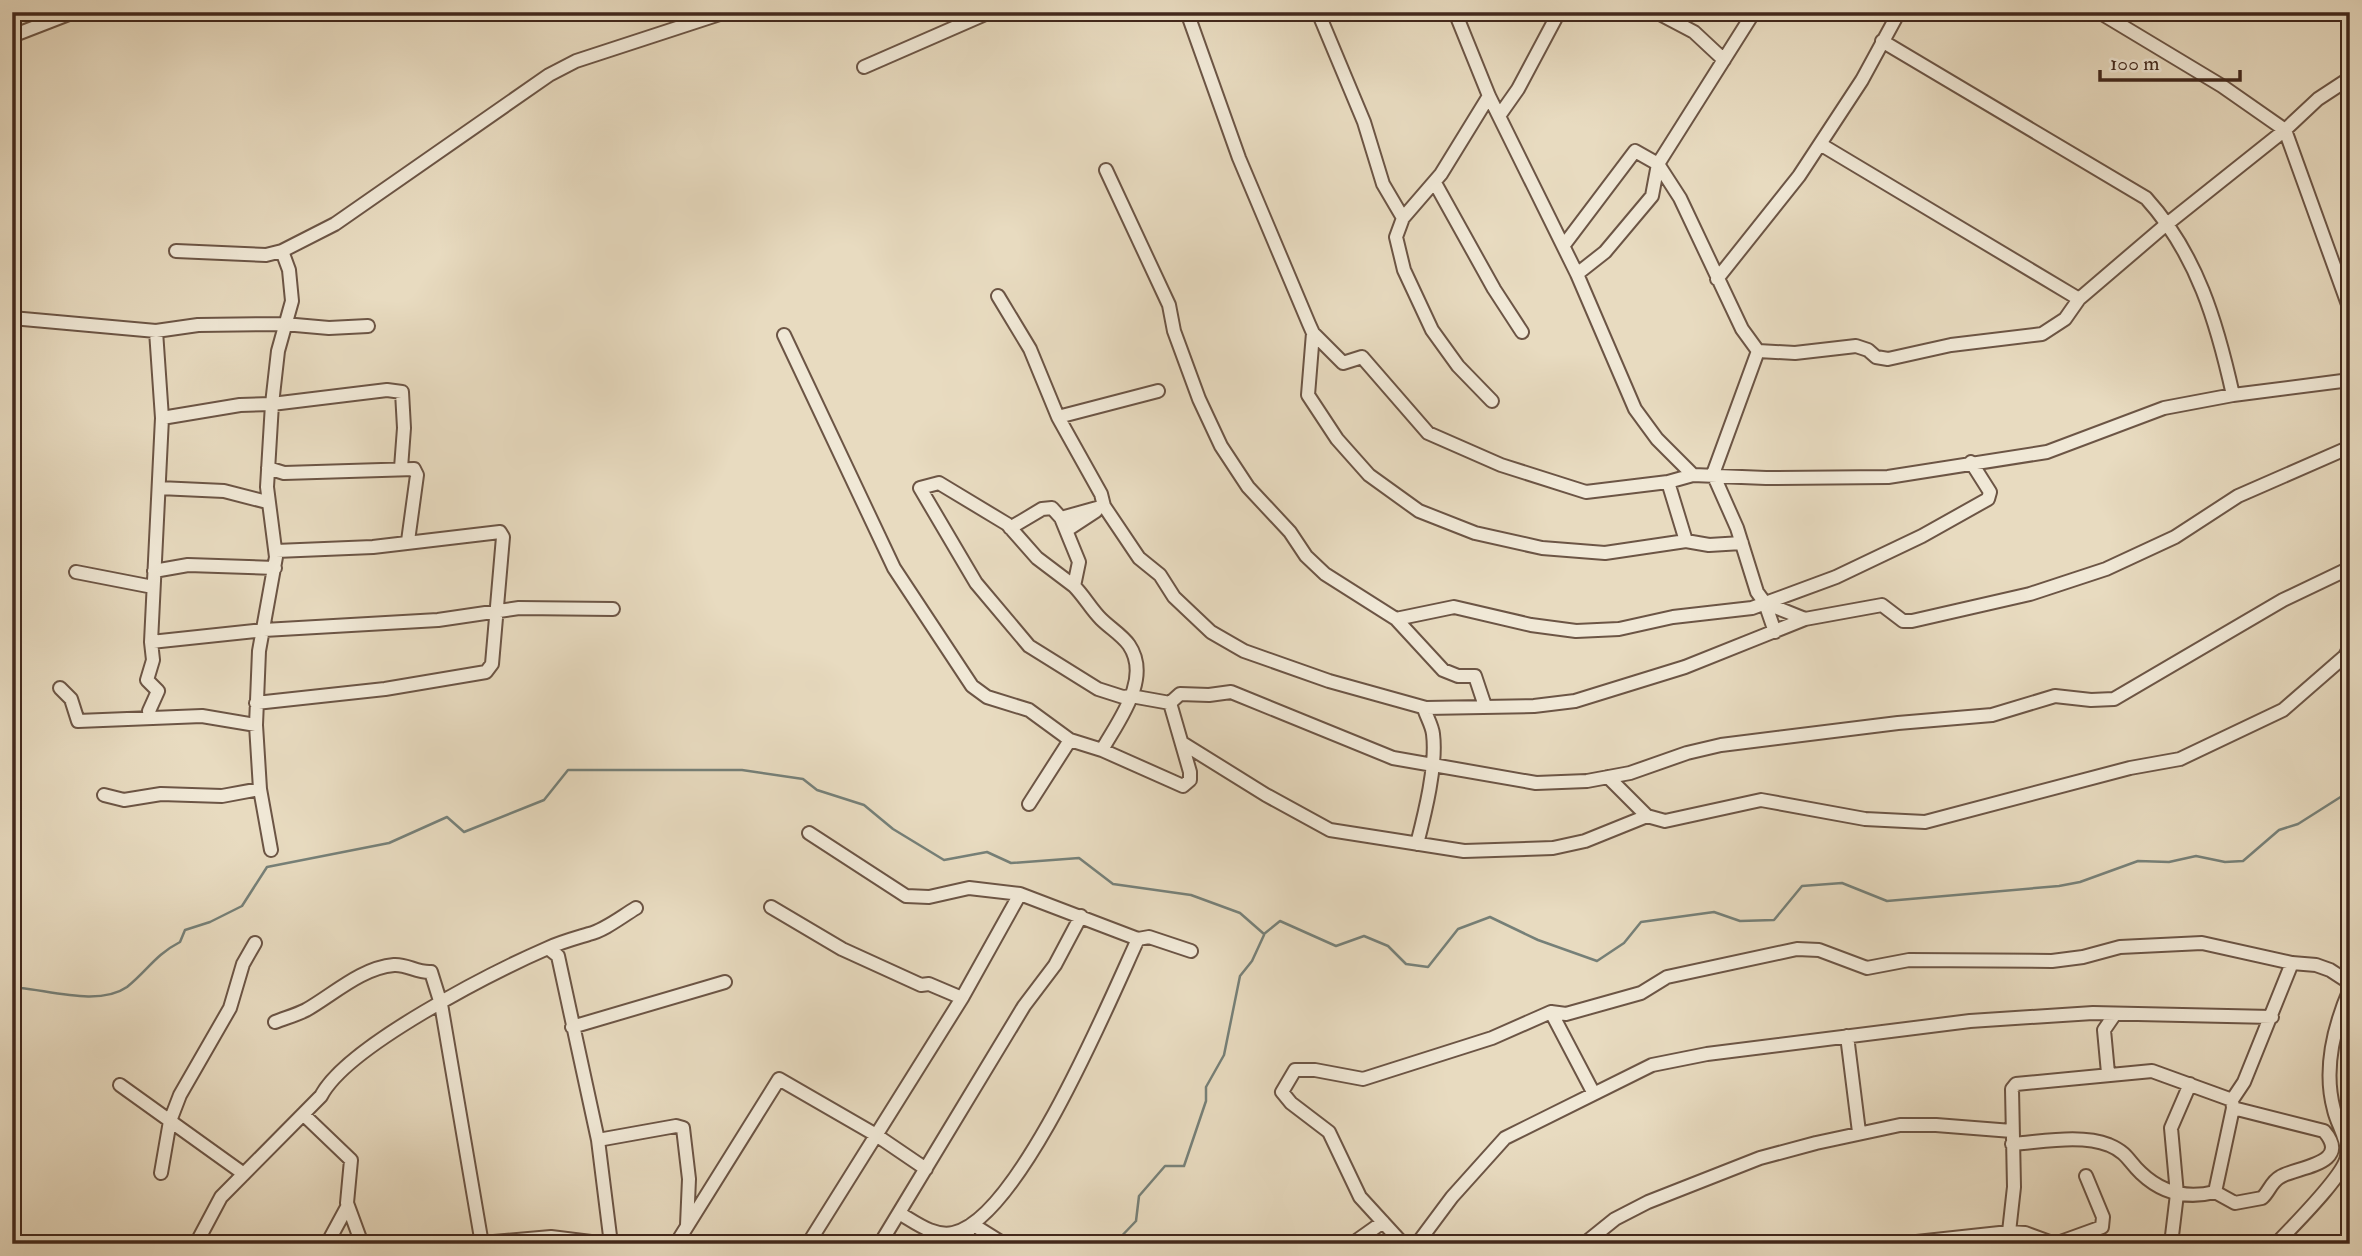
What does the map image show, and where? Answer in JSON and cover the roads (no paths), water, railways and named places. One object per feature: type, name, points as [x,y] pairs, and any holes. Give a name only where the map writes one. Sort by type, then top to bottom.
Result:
[{"type":"street","points":[[12,36],[74,12]]},
{"type":"street","points":[[176,251],[266,255],[282,251],[335,224],[549,75],[576,61],[726,12]]},
{"type":"street","points":[[864,67],[990,12]]},
{"type":"street","points":[[1186,12],[1240,158],[1313,333],[1343,363],[1362,356],[1429,433],[1470,452],[1586,492],[1713,474],[1865,480],[2047,452],[2150,412],[2233,395],[2350,380]]},
{"type":"street","points":[[1318,12],[1364,122],[1383,184],[1403,218]]},
{"type":"street","points":[[1455,12],[1489,96],[1564,245],[1635,409],[1657,439],[1693,475]]},
{"type":"street","points":[[1499,116],[1518,89],[1559,12]]},
{"type":"street","points":[[1656,12],[1694,32],[1724,60]]},
{"type":"street","points":[[1577,274],[1605,252],[1652,197],[1658,164],[1754,12]]},
{"type":"street","points":[[1717,279],[1799,176],[1862,80],[1899,12]]},
{"type":"street","points":[[2099,12],[2222,86],[2285,130],[2350,310]]},
{"type":"street","points":[[2343,12],[2350,16]]},
{"type":"street","points":[[1882,41],[2146,198],[2168,223],[2197,275],[2220,338],[2233,395]]},
{"type":"street","points":[[1758,351],[1795,353],[1856,346],[1868,350],[1875,358],[1888,359],[1951,345],[2034,336],[2065,319],[2079,299],[2168,223],[2285,130],[2318,99],[2350,78]]},
{"type":"street","points":[[1489,96],[1435,183],[1403,218],[1396,237],[1399,254],[1413,292],[1446,350],[1492,401]]},
{"type":"street","points":[[1820,144],[2079,299]]},
{"type":"street","points":[[1564,245],[1635,151],[1658,164],[1680,198],[1742,329],[1758,351]]},
{"type":"street","points":[[1106,170],[1169,305],[1174,331],[1199,399],[1221,446],[1248,487],[1290,532],[1314,565],[1396,619],[1443,670],[1458,676],[1475,677],[1485,706]]},
{"type":"street","points":[[1435,183],[1494,289],[1522,332]]},
{"type":"street","points":[[271,850],[260,789],[256,703],[276,551],[267,502],[272,404],[284,324],[289,317],[292,286],[282,251]]},
{"type":"street","points":[[998,296],[1030,349],[1058,417],[1101,494],[1104,506],[1139,558],[1160,575],[1174,597],[1211,632],[1244,650],[1329,681],[1423,708],[1534,706],[1575,701],[1685,667],[1805,619],[1882,605],[1903,621],[1912,621],[2030,594],[2106,569],[2175,537],[2238,496],[2350,447]]},
{"type":"street","points":[[12,318],[156,331],[198,325],[284,324],[329,328],[368,326]]},
{"type":"street","points":[[150,718],[149,711],[158,691],[147,680],[153,660],[153,587],[162,418],[156,331]]},
{"type":"street","points":[[1313,333],[1308,394],[1337,439],[1369,475],[1419,511],[1475,533],[1542,548],[1605,553],[1686,541],[1709,545],[1742,543]]},
{"type":"street","points":[[785,335],[894,568],[972,686],[987,697],[1029,710],[1070,740],[1102,750],[1182,786],[1190,779],[1184,744],[1170,703]]},
{"type":"street","points":[[1758,351],[1713,474],[1727,501],[1754,585],[1765,603],[1775,632]]},
{"type":"street","points":[[162,418],[240,405],[272,404],[387,390],[402,392],[404,428],[401,468]]},
{"type":"street","points":[[1058,417],[1158,391]]},
{"type":"street","points":[[1396,619],[1454,607],[1550,629],[1576,631],[1619,629],[1673,617],[1727,612],[1765,603],[1836,577],[1922,536],[1988,499],[1990,492],[1971,462]]},
{"type":"street","points":[[268,468],[284,473],[414,469],[417,475],[408,541]]},
{"type":"street","points":[[1668,482],[1686,541]]},
{"type":"street","points":[[1102,750],[1131,696],[1137,669],[1129,646],[1101,619],[1074,586],[1037,558],[1010,528],[939,483],[920,488],[976,583],[1028,646],[1098,689],[1123,698],[1131,696],[1170,703]]},
{"type":"street","points":[[159,488],[224,491],[267,502]]},
{"type":"street","points":[[1064,524],[1104,506]]},
{"type":"street","points":[[1010,528],[1042,509],[1052,508],[1064,524],[1079,562],[1074,586]]},
{"type":"street","points":[[256,703],[373,691],[486,672],[492,667],[499,610],[503,537],[500,532],[373,547],[276,551]]},
{"type":"street","points":[[154,571],[188,565],[275,568]]},
{"type":"street","points":[[1170,703],[1180,694],[1209,695],[1231,692],[1392,758],[1536,783],[1608,777],[1721,745],[1945,718],[1992,715],[2055,696],[2091,700],[2114,699],[2283,600],[2350,568]]},
{"type":"street","points":[[76,572],[153,587]]},
{"type":"street","points":[[1765,603],[1805,619]]},
{"type":"street","points":[[151,642],[264,630],[438,620],[499,610],[613,609]]},
{"type":"street","points":[[1608,777],[1647,816],[1665,821],[1761,800],[1865,819],[1925,822],[2130,768],[2180,760],[2283,710],[2345,656],[2350,646]]},
{"type":"street","points":[[60,688],[71,699],[78,721],[202,716],[256,725]]},
{"type":"street","points":[[1417,844],[1428,799],[1432,766],[1433,736],[1423,708]]},
{"type":"street","points":[[1029,804],[1070,740]]},
{"type":"street","points":[[1184,744],[1265,795],[1330,830],[1417,844],[1464,851],[1553,848],[1585,841],[1647,816]]},
{"type":"street","points":[[104,795],[124,800],[161,794],[222,796],[260,789]]},
{"type":"street","points":[[809,833],[906,896],[929,897],[969,888],[1020,894],[1138,939],[1149,937],[1191,951]]},
{"type":"street","points":[[808,1244],[962,998],[1020,894]]},
{"type":"street","points":[[771,907],[842,949],[921,985],[929,984],[962,998]]},
{"type":"street","points":[[196,1244],[221,1197],[304,1115],[332,1078],[362,1051],[441,1004],[548,948],[600,930],[636,908]]},
{"type":"street","points":[[880,1244],[1024,1006],[1055,965],[1081,916]]},
{"type":"street","points":[[899,1213],[939,1233],[953,1233],[988,1213],[1020,1170],[1082,1060],[1138,939]]},
{"type":"street","points":[[1404,1244],[1360,1197],[1329,1132],[1291,1103],[1282,1092],[1295,1070],[1315,1070],[1359,1080],[1492,1038],[1551,1012],[1566,1014],[1641,993],[1667,977],[1684,976],[1783,951],[1810,948],[1867,968],[1909,960],[2052,961],[2083,957],[2120,947],[2161,942],[2214,944],[2292,963],[2316,965],[2349,982],[2330,1060],[2333,1109],[2348,1154],[2345,1163],[2327,1187],[2276,1244]]},
{"type":"street","points":[[161,1173],[170,1121],[180,1095],[230,1009],[243,964],[255,943]]},
{"type":"street","points":[[275,1022],[304,1011],[357,978],[396,965],[417,973],[431,972],[441,1004],[482,1243],[551,1237],[609,1244],[598,1140],[558,956],[548,948]]},
{"type":"street","points":[[2215,1192],[2233,1104],[2245,1082],[2292,963]]},
{"type":"street","points":[[572,1027],[725,982]]},
{"type":"street","points":[[1551,1012],[1593,1092]]},
{"type":"street","points":[[1417,1244],[1452,1196],[1505,1138],[1652,1065],[1707,1054],[1970,1021],[2115,1014],[2272,1017]]},
{"type":"street","points":[[2108,1073],[2103,1037],[2104,1030],[2115,1014]]},
{"type":"street","points":[[1847,1036],[1859,1132]]},
{"type":"street","points":[[1584,1244],[1615,1219],[1648,1202],[1760,1158],[1859,1132],[1900,1125],[1936,1125],[2012,1137],[2096,1141],[2129,1155],[2139,1172],[2169,1193],[2202,1195],[2215,1192],[2235,1203],[2256,1201],[2266,1195],[2277,1178],[2322,1163],[2330,1148],[2324,1131],[2233,1104],[2190,1084],[2152,1071],[2108,1073],[2016,1084],[2012,1089],[2012,1137],[2014,1187],[2009,1232]]},
{"type":"street","points":[[676,1244],[777,1080],[876,1135],[926,1169]]},
{"type":"street","points":[[2171,1244],[2177,1194],[2171,1128],[2190,1084]]},
{"type":"street","points":[[120,1086],[244,1174]]},
{"type":"street","points":[[304,1115],[351,1160],[348,1207],[362,1244]]},
{"type":"street","points":[[598,1140],[676,1126],[683,1128],[689,1179],[687,1226]]},
{"type":"street","points":[[1898,1244],[2009,1232],[2025,1233],[2055,1244],[2102,1227],[2103,1217],[2086,1176]]},
{"type":"street","points":[[327,1244],[348,1207]]},
{"type":"street","points":[[1352,1244],[1383,1223]]},
{"type":"street","points":[[962,1244],[972,1224]]},
{"type":"street","points":[[972,1224],[1004,1244]]},
{"type":"waterway","points":[[12,982],[21,988],[75,996],[116,993],[127,987],[158,957],[180,942],[185,930],[210,922],[242,906],[267,867],[389,843],[447,817],[464,832],[544,800],[568,770],[742,770],[803,779],[817,790],[864,805],[893,829],[944,860],[987,852],[1011,863],[1079,858],[1113,884],[1191,895],[1240,913],[1264,934],[1280,921],[1336,946],[1364,936],[1388,946],[1406,964],[1428,967],[1458,929],[1490,917],[1538,940],[1597,961],[1624,943],[1641,922],[1714,912],[1740,921],[1774,920],[1802,886],[1842,883],[1887,901],[2059,886],[2080,882],[2138,861],[2169,862],[2196,856],[2225,862],[2243,861],[2279,830],[2298,824],[2350,791]]},
{"type":"waterway","points":[[1114,1244],[1136,1221],[1139,1196],[1165,1166],[1184,1166],[1206,1101],[1206,1087],[1224,1055],[1240,976],[1252,961],[1264,935]]}]
